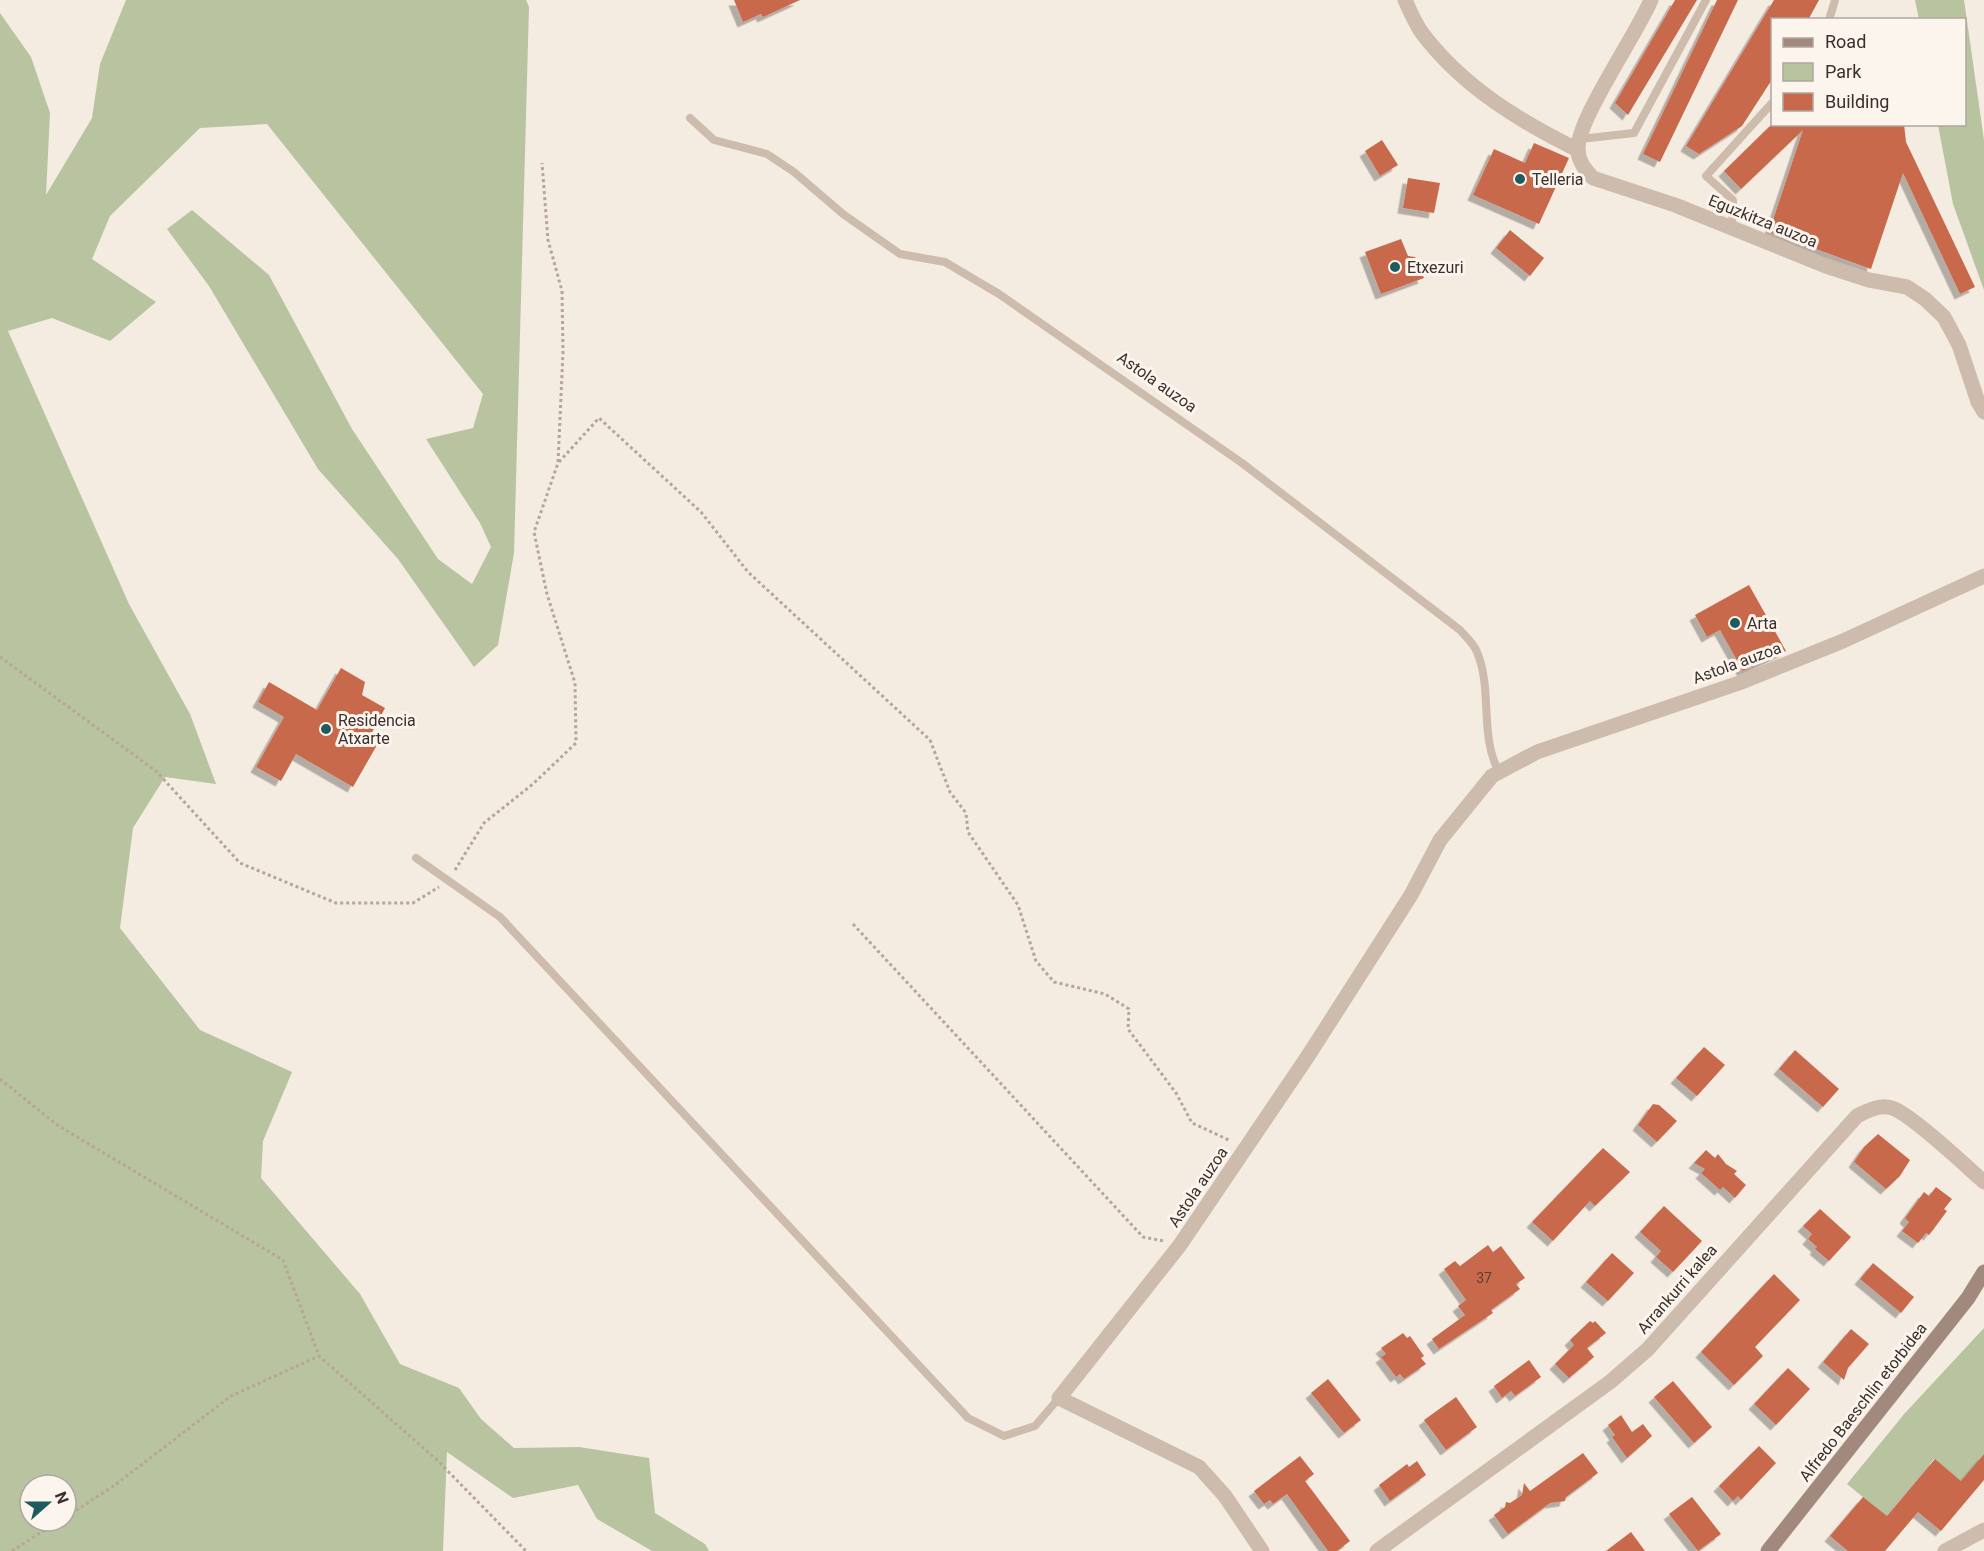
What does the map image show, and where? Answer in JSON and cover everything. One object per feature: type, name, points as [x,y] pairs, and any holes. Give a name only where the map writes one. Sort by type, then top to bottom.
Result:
[{"type":"street","points":[[1405,0],[1422,32],[1479,90],[1525,124],[1579,145],[1585,122],[1651,0]]},
{"type":"street","name":"Eguzkitza auzoa","points":[[1579,145],[1584,168],[1593,178],[1675,205],[1826,266],[1869,280],[1907,287],[1925,299],[1944,317],[1959,345],[1978,402],[1984,411]]},
{"type":"street","name":"Astola auzoa","points":[[1059,1398],[1180,1245],[1411,895],[1440,840],[1492,776],[1537,752],[1739,683],[1844,641],[1984,576]]},
{"type":"street","name":"Arrankurri kalea","points":[[1377,1551],[1610,1383],[1648,1349],[1857,1116],[1873,1108],[1892,1108],[1917,1125],[1984,1182]]},
{"type":"street","name":"Alfredo Baeschlin etorbidea","points":[[1768,1551],[1968,1298],[1984,1272]]},
{"type":"street","points":[[1059,1398],[1199,1467],[1225,1496],[1262,1551]]},
{"type":"street","points":[[1945,1551],[1984,1530]]},
{"type":"lane","points":[[1579,145],[1634,133],[1706,0]]},
{"type":"lane","points":[[1830,18],[1835,0]]},
{"type":"lane","points":[[1732,228],[1733,200],[1706,176],[1771,105]]},
{"type":"lane","name":"Astola auzoa","points":[[690,118],[714,140],[767,154],[843,214],[900,254],[945,262],[999,294],[1242,463],[1460,630],[1477,651],[1485,680],[1488,732],[1494,762],[1499,772]]},
{"type":"lane","points":[[416,858],[500,917],[968,1418],[1004,1436],[1035,1426],[1059,1398]]},
{"type":"path","points":[[0,657],[156,771],[240,863],[336,903],[414,903],[449,881],[484,823],[533,784],[576,743],[575,683],[547,594],[534,532],[558,463],[563,352],[562,291],[548,240],[542,163]]},
{"type":"path","points":[[558,463],[599,418],[701,512],[748,572],[930,740],[950,792],[966,813],[968,832],[1018,905],[1036,961],[1054,982],[1105,994],[1129,1009],[1128,1029],[1176,1093],[1192,1123],[1228,1141],[1248,1143]]},
{"type":"path","points":[[853,924],[1143,1237],[1180,1245]]},
{"type":"path","points":[[0,1079],[57,1125],[229,1225],[283,1260],[319,1356],[437,1460],[525,1551]]},
{"type":"path","points":[[78,1509],[115,1485],[231,1396],[319,1356]]},
{"type":"path","points":[[12,1551],[40,1533]]},
{"type":"green space","points":[[126,0],[526,0],[529,7],[514,553],[498,645],[474,667],[398,559],[318,469],[209,286],[167,229],[192,210],[269,275],[352,429],[438,559],[472,584],[491,547],[480,523],[426,439],[473,428],[483,394],[267,124],[200,128],[110,216],[92,259],[156,302],[110,341],[52,318],[8,331],[129,604],[190,714],[216,784],[165,777],[133,828],[120,928],[200,1030],[292,1072],[263,1141],[261,1178],[360,1294],[400,1364],[459,1388],[481,1419],[514,1448],[579,1447],[649,1458],[655,1513],[705,1544],[709,1551],[652,1551],[597,1519],[578,1485],[513,1498],[447,1452],[443,1551],[0,1551],[0,13],[31,57],[50,113],[46,195],[92,118],[100,64]]},
{"type":"green space","points":[[1915,0],[1964,0],[1984,140],[1984,290],[1953,204],[1938,126],[1966,126],[1966,18],[1919,18]]},
{"type":"green space","points":[[1984,1328],[1984,1454],[1961,1481],[1934,1459],[1886,1516],[1847,1484],[1905,1413]]},
{"type":"building","points":[[734,0],[800,0],[763,17],[761,14],[743,22]]},
{"type":"building","points":[[1675,0],[1697,0],[1628,115],[1615,103]]},
{"type":"building","points":[[1717,0],[1738,0],[1660,162],[1643,154]]},
{"type":"building","points":[[1774,0],[1819,0],[1809,18],[1771,18],[1771,81],[1742,126],[1699,154],[1686,146]]},
{"type":"building","points":[[1771,125],[1904,126],[1906,142],[1975,287],[1960,294],[1903,173],[1871,269],[1769,232],[1803,130],[1741,189],[1724,171]]},
{"type":"building","points":[[1382,140],[1398,165],[1380,176],[1365,151]]},
{"type":"building","name":"Telleria","points":[[1534,143],[1569,158],[1539,224],[1473,195],[1494,149],[1525,163]]},
{"type":"building","points":[[1408,178],[1440,183],[1434,213],[1403,208]]},
{"type":"building","points":[[1510,230],[1544,258],[1530,276],[1496,248]]},
{"type":"building","name":"Etxezuri","points":[[1401,239],[1408,256],[1415,257],[1424,278],[1381,294],[1365,252]]},
{"type":"building","name":"Arta","points":[[1749,585],[1786,651],[1743,671],[1720,630],[1707,637],[1695,615]]},
{"type":"building","name":"Residencia Atxarte","points":[[341,668],[365,682],[362,695],[385,708],[368,740],[377,745],[353,787],[296,754],[281,781],[256,767],[284,717],[258,702],[269,682],[317,710]]},
{"type":"building","points":[[1704,1047],[1725,1065],[1697,1096],[1676,1078]]},
{"type":"building","points":[[1795,1050],[1839,1089],[1823,1107],[1779,1069]]},
{"type":"building","points":[[1653,1104],[1659,1105],[1677,1121],[1657,1142],[1638,1125]]},
{"type":"building","points":[[1878,1134],[1910,1160],[1900,1176],[1886,1189],[1854,1162],[1864,1147]]},
{"type":"building","points":[[1603,1148],[1630,1172],[1595,1206],[1590,1201],[1553,1241],[1532,1222]]},
{"type":"building","points":[[1706,1150],[1715,1158],[1718,1154],[1726,1164],[1737,1171],[1734,1174],[1746,1185],[1735,1198],[1723,1187],[1720,1190],[1701,1173],[1705,1169],[1694,1163]]},
{"type":"building","points":[[1936,1187],[1952,1199],[1944,1209],[1947,1211],[1933,1230],[1929,1235],[1926,1233],[1918,1243],[1902,1231],[1909,1222],[1905,1218],[1924,1192],[1929,1196]]},
{"type":"building","points":[[1664,1206],[1702,1241],[1673,1272],[1656,1257],[1661,1251],[1640,1232]]},
{"type":"building","points":[[1820,1209],[1851,1237],[1829,1261],[1815,1249],[1817,1247],[1808,1239],[1812,1234],[1803,1226]]},
{"type":"building","points":[[1488,1245],[1493,1252],[1501,1246],[1525,1278],[1516,1284],[1520,1289],[1491,1310],[1493,1313],[1439,1349],[1432,1339],[1465,1315],[1458,1306],[1466,1300],[1444,1269],[1455,1261],[1460,1266]]},
{"type":"building","points":[[1612,1253],[1634,1273],[1608,1301],[1586,1282]]},
{"type":"building","points":[[1873,1263],[1914,1297],[1901,1313],[1860,1279]]},
{"type":"building","points":[[1774,1274],[1800,1300],[1755,1347],[1763,1356],[1734,1385],[1701,1352]]},
{"type":"building","points":[[1590,1321],[1593,1323],[1595,1321],[1606,1333],[1587,1348],[1594,1357],[1569,1378],[1555,1364],[1574,1345],[1570,1340]]},
{"type":"building","points":[[1851,1329],[1869,1344],[1848,1368],[1844,1380],[1823,1362]]},
{"type":"building","points":[[1403,1333],[1407,1338],[1410,1336],[1424,1356],[1421,1358],[1426,1364],[1404,1379],[1400,1374],[1396,1377],[1381,1357],[1386,1354],[1381,1348]]},
{"type":"building","points":[[1529,1360],[1541,1377],[1515,1396],[1511,1391],[1502,1398],[1494,1386]]},
{"type":"building","points":[[1788,1368],[1810,1389],[1776,1425],[1754,1404]]},
{"type":"building","points":[[1328,1379],[1361,1420],[1344,1433],[1311,1393]]},
{"type":"building","points":[[1673,1381],[1712,1427],[1694,1443],[1654,1397]]},
{"type":"building","points":[[1456,1397],[1477,1427],[1446,1450],[1424,1420]]},
{"type":"building","points":[[1621,1415],[1632,1432],[1643,1424],[1652,1436],[1627,1458],[1612,1437],[1615,1435],[1608,1425]]},
{"type":"building","points":[[1759,1446],[1776,1463],[1741,1500],[1738,1496],[1733,1501],[1719,1486]]},
{"type":"building","points":[[1583,1453],[1598,1473],[1566,1497],[1565,1501],[1550,1503],[1508,1534],[1494,1515],[1505,1507],[1506,1502],[1510,1503],[1522,1495],[1524,1483],[1530,1491]]},
{"type":"building","points":[[1984,1454],[1984,1480],[1941,1531],[1918,1512],[1885,1551],[1848,1551],[1830,1536],[1863,1497],[1887,1516],[1935,1459],[1961,1481]]},
{"type":"building","points":[[1300,1456],[1314,1474],[1305,1481],[1350,1541],[1337,1551],[1328,1551],[1287,1494],[1273,1504],[1270,1500],[1264,1504],[1254,1491]]},
{"type":"building","points":[[1417,1461],[1426,1475],[1390,1501],[1379,1485],[1407,1464],[1409,1467]]},
{"type":"building","points":[[1692,1497],[1721,1534],[1698,1551],[1669,1514]]},
{"type":"building","points":[[1631,1532],[1645,1551],[1606,1551]]},
{"type":"place","name":"Telleria","points":[[1520,179]]},
{"type":"place","name":"Etxezuri","points":[[1395,267]]},
{"type":"place","name":"Arta","points":[[1735,623]]},
{"type":"place","name":"Residencia Atxarte","points":[[326,729]]}]
